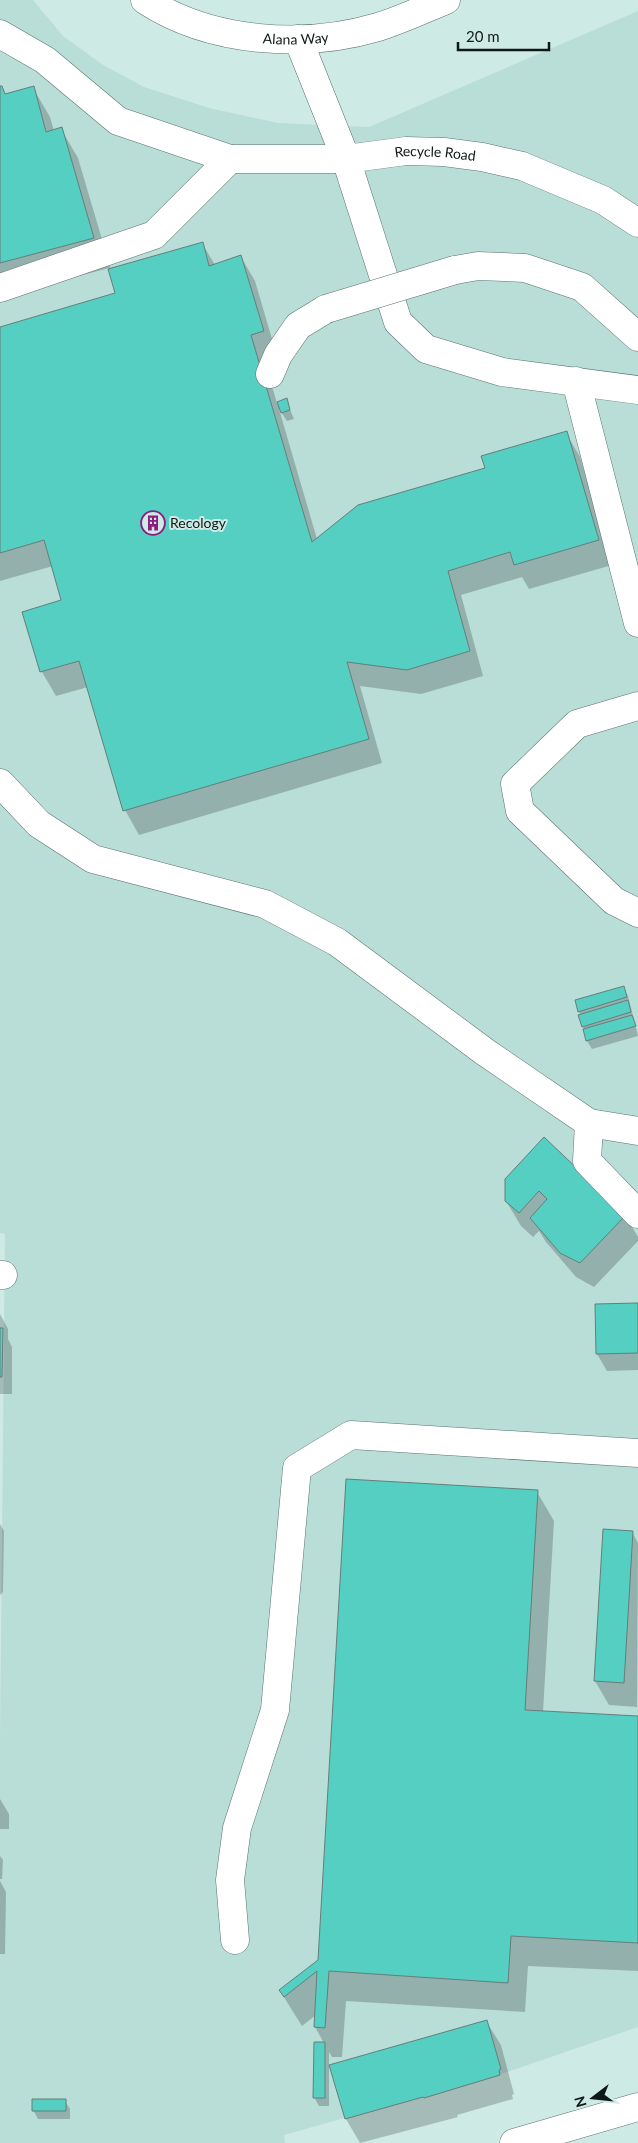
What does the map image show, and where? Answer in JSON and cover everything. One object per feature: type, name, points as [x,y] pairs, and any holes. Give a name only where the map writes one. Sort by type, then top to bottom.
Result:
[{"type":"street","name":"Alana Way","points":[[145,0],[189,21],[228,33],[264,39],[339,36],[378,27],[446,0]]},
{"type":"street","name":"Recycle Road","points":[[0,34],[45,60],[118,122],[230,159],[346,159],[406,151],[444,152],[482,157],[522,166],[603,200],[638,223]]},
{"type":"street","points":[[298,39],[346,159],[398,322],[426,349],[502,372],[638,390]]},
{"type":"street","points":[[0,288],[154,235],[230,159]]},
{"type":"street","points":[[270,374],[278,355],[298,326],[326,310],[454,270],[478,266],[525,268],[582,287],[638,337]]},
{"type":"street","points":[[576,381],[638,623]]},
{"type":"street","points":[[638,706],[577,724],[515,784],[520,811],[614,901],[638,913]]},
{"type":"street","points":[[0,783],[39,824],[93,859],[266,904],[337,942],[485,1052],[589,1123],[638,1131]]},
{"type":"street","points":[[589,1123],[587,1161],[638,1214]]},
{"type":"street","points":[[235,1940],[230,1880],[236,1828],[275,1710],[297,1468],[351,1435],[638,1453]]},
{"type":"street","points":[[514,2143],[638,2107]]},
{"type":"shaded area","name":"Recology","points":[[0,0],[33,0],[63,36],[103,65],[144,87],[209,108],[278,123],[369,127],[638,11],[638,2027],[504,2073],[284,2135],[285,2143],[0,2143],[0,1743],[5,1234],[0,1233]]},
{"type":"building","points":[[0,86],[2,86],[5,94],[34,86],[46,132],[62,127],[94,238],[0,263]]},
{"type":"building","name":"Recology","points":[[203,242],[209,266],[241,255],[264,331],[251,335],[312,542],[358,505],[485,468],[481,456],[567,431],[599,540],[514,565],[510,552],[448,571],[470,651],[407,670],[347,662],[369,739],[123,811],[79,661],[40,672],[22,612],[61,600],[44,540],[0,553],[0,327],[115,293],[108,269]]},
{"type":"building","points":[[287,398],[290,410],[281,413],[277,402]]},
{"type":"building","points":[[624,986],[627,997],[578,1012],[575,1000]]},
{"type":"building","points":[[628,1000],[631,1012],[582,1027],[578,1015]]},
{"type":"building","points":[[632,1015],[636,1026],[586,1041],[583,1029]]},
{"type":"building","points":[[544,1137],[626,1215],[580,1263],[560,1253],[530,1218],[547,1199],[539,1191],[519,1213],[505,1201],[505,1179]]},
{"type":"building","points":[[638,1303],[638,1353],[596,1354],[595,1304]]},
{"type":"building","points":[[0,1328],[3,1328],[2,1377],[0,1377]]},
{"type":"building","points":[[346,1479],[538,1490],[525,1710],[638,1716],[638,1943],[511,1936],[508,1983],[329,1971],[325,2028],[314,2027],[317,1971],[284,1997],[279,1990],[318,1960]]},
{"type":"building","points":[[603,1529],[633,1531],[624,1683],[594,1681]]},
{"type":"building","points":[[487,2020],[501,2069],[499,2070],[500,2075],[345,2119],[329,2065]]},
{"type":"building","points":[[314,2042],[325,2042],[325,2098],[313,2098]]},
{"type":"building","points":[[32,2099],[66,2099],[66,2111],[32,2111]]},
{"type":"place","name":"Recology","points":[[153,523]]}]
